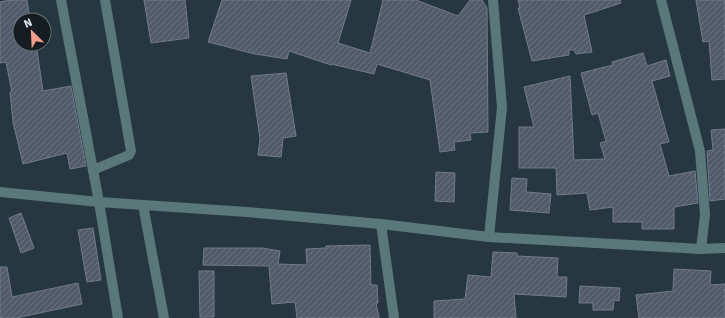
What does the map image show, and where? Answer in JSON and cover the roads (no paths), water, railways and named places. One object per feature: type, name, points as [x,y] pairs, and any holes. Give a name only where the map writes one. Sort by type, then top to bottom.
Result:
[{"type":"street","points":[[61,0],[99,202],[118,318]]},
{"type":"street","points":[[93,170],[129,155],[131,151],[105,0]]},
{"type":"street","points":[[489,237],[502,107],[493,0]]},
{"type":"street","points":[[661,0],[700,151],[704,216],[701,249]]},
{"type":"street","points":[[0,192],[99,202],[381,224],[489,237],[701,249],[725,248]]},
{"type":"street","points":[[143,205],[164,318]]},
{"type":"street","points":[[381,224],[394,318]]}]
